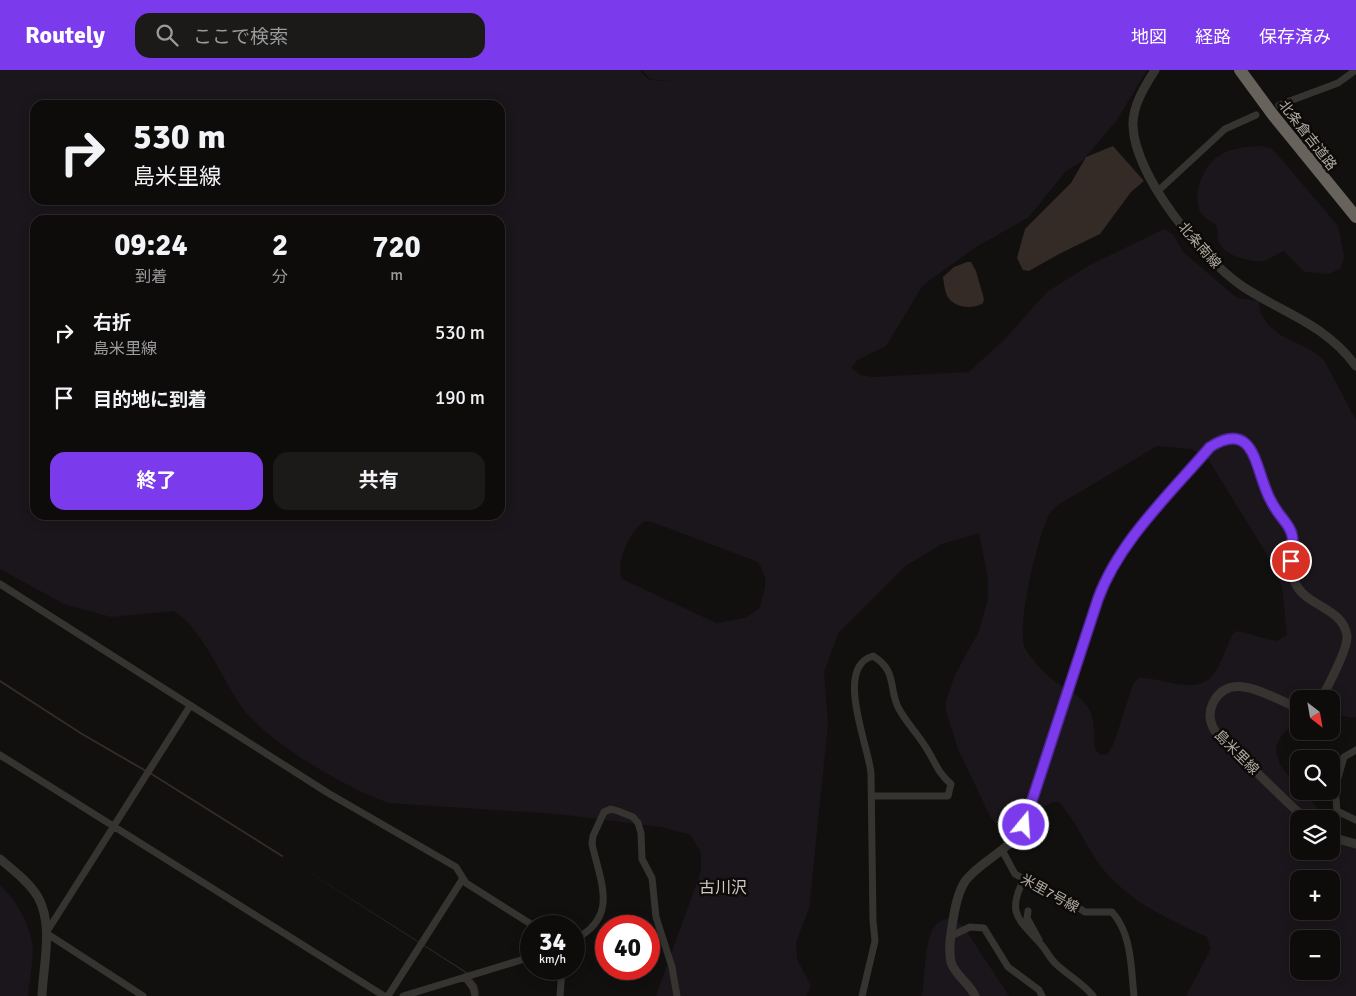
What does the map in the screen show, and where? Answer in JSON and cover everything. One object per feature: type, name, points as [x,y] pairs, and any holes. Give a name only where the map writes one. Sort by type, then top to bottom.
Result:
[{"type":"highway","name":"北条倉吉道路","points":[[1240,70],[1273,115],[1356,217]]},
{"type":"highway","name":"北条倉吉道路","points":[[1247,70],[1283,119],[1356,207]]},
{"type":"street","name":"北条南線","points":[[1155,70],[1139,98],[1132,124],[1140,158],[1158,190],[1189,235],[1223,271],[1255,294],[1328,335],[1342,348],[1356,366]]},
{"type":"street","points":[[1279,105],[1338,83],[1356,70]]},
{"type":"street","points":[[1158,190],[1225,129],[1256,115]]},
{"type":"street","points":[[975,996],[951,962],[951,936],[956,903],[965,882],[978,867],[1019,836],[1098,599],[1109,573],[1147,521],[1210,447],[1223,439],[1238,439],[1249,446],[1269,498],[1292,530],[1294,538],[1291,561],[1294,581],[1306,596],[1334,614],[1344,627],[1347,637],[1345,649],[1325,690]]},
{"type":"street","points":[[0,584],[328,793],[456,867],[462,880],[520,917]]},
{"type":"street","points":[[862,996],[875,941],[873,922],[872,774],[871,764],[857,716],[854,687],[858,670],[863,660],[873,656],[878,659],[893,681],[897,706],[925,746],[938,772],[951,784],[948,796],[872,796]]},
{"type":"street","name":"島米里線","points":[[1290,704],[1263,691],[1238,686],[1226,690],[1215,698],[1211,706],[1209,720],[1218,735],[1296,810]]},
{"type":"street","points":[[46,934],[190,706]]},
{"type":"street","points":[[1356,750],[1344,757],[1339,769],[1335,788],[1335,806],[1337,811],[1356,820]]},
{"type":"street","points":[[0,755],[386,996],[462,880]]},
{"type":"street","points":[[585,934],[590,932],[600,918],[603,890],[592,844],[592,836],[604,812],[611,809],[618,810],[632,817],[642,833],[642,859],[652,878],[656,917],[672,967],[677,996]]},
{"type":"street","points":[[1340,840],[1356,844]]},
{"type":"street","name":"米里7号線","points":[[1002,850],[1015,874],[1040,884],[1085,912],[1112,912],[1122,922],[1134,996]]},
{"type":"street","points":[[0,859],[37,897],[45,920],[46,934],[42,996]]},
{"type":"street","points":[[1024,879],[1016,894],[1017,917],[1041,943]]},
{"type":"street","points":[[1028,911],[1027,918],[1054,963],[1093,996]]},
{"type":"street","points":[[951,936],[970,927],[984,928],[1008,967],[1038,990],[1042,996]]},
{"type":"street","points":[[46,934],[143,996]]},
{"type":"street","points":[[404,996],[520,960]]},
{"type":"street","points":[[465,977],[473,988],[475,996]]},
{"type":"street","points":[[560,996],[561,980]]},
{"type":"shaded area","points":[[0,70],[641,70],[641,73],[650,80],[678,82],[650,79],[642,70],[1147,70],[1117,120],[1082,161],[1065,172],[1029,217],[976,247],[923,285],[886,346],[857,360],[851,368],[860,375],[873,377],[969,372],[1004,340],[1047,292],[1088,266],[1164,229],[1173,234],[1183,252],[1237,298],[1259,301],[1260,312],[1268,325],[1282,336],[1311,350],[1324,360],[1356,420],[1356,717],[1340,715],[1340,690],[1290,690],[1290,728],[1280,738],[1276,753],[1290,778],[1290,800],[1310,800],[1319,810],[1290,810],[1290,860],[1340,860],[1340,833],[1356,845],[1356,996],[1186,996],[1211,949],[1207,937],[1148,907],[1122,888],[1099,864],[1059,802],[1052,802],[1009,830],[995,823],[958,749],[946,711],[946,700],[956,673],[979,631],[988,599],[988,578],[979,533],[942,544],[904,567],[839,632],[824,672],[828,724],[809,909],[796,942],[797,959],[811,986],[806,996],[656,996],[701,871],[701,853],[691,835],[661,827],[558,814],[389,803],[353,787],[310,764],[255,722],[243,709],[202,641],[183,618],[173,611],[111,617],[64,604],[0,569]],"holes":[[[1157,446],[1192,449],[1208,459],[1271,561],[1282,587],[1287,635],[1276,641],[1237,631],[1228,643],[1215,672],[1208,680],[1200,684],[1190,685],[1139,678],[1133,684],[1114,743],[1108,754],[1101,755],[1096,751],[1094,727],[1091,713],[1087,706],[1078,696],[1054,681],[1042,670],[1026,650],[1023,640],[1025,604],[1040,539],[1050,513],[1058,505]],[[645,521],[655,523],[758,562],[765,580],[759,609],[745,618],[716,623],[622,579],[620,572],[625,547],[634,531]]]},
{"type":"shaded area","points":[[1113,146],[1144,181],[1131,192],[1100,234],[1029,271],[1023,270],[1017,258],[1025,229],[1071,183],[1086,157]]},
{"type":"shaded area","points":[[1260,146],[1270,148],[1276,153],[1338,226],[1344,256],[1341,268],[1329,274],[1305,272],[1284,251],[1267,260],[1257,261],[1238,257],[1222,247],[1218,240],[1217,226],[1203,215],[1198,205],[1198,190],[1203,175],[1216,158],[1226,152]]},
{"type":"shaded area","points":[[971,262],[976,271],[984,299],[983,303],[973,307],[962,306],[952,302],[948,298],[944,287],[943,277],[954,267]]},
{"type":"shaded area","points":[[287,858],[468,973],[477,985],[480,996],[466,973]]},
{"type":"shaded area","points":[[0,885],[22,914],[32,940],[33,954],[28,996],[0,996]]},
{"type":"shaded area","points":[[951,918],[963,926],[1009,996],[922,996],[927,947],[930,938],[937,924]]},
{"type":"waterway","points":[[0,681],[82,734],[146,771]]},
{"type":"waterway","points":[[150,773],[282,856]]},
{"type":"district","name":"古川沢","points":[[723,887]]},
{"type":"route","points":[[1024,825],[1098,599],[1109,573],[1141,528],[1210,447],[1223,439],[1230,438],[1238,439],[1249,446],[1254,454],[1269,498],[1292,530],[1294,538],[1291,561]]}]
